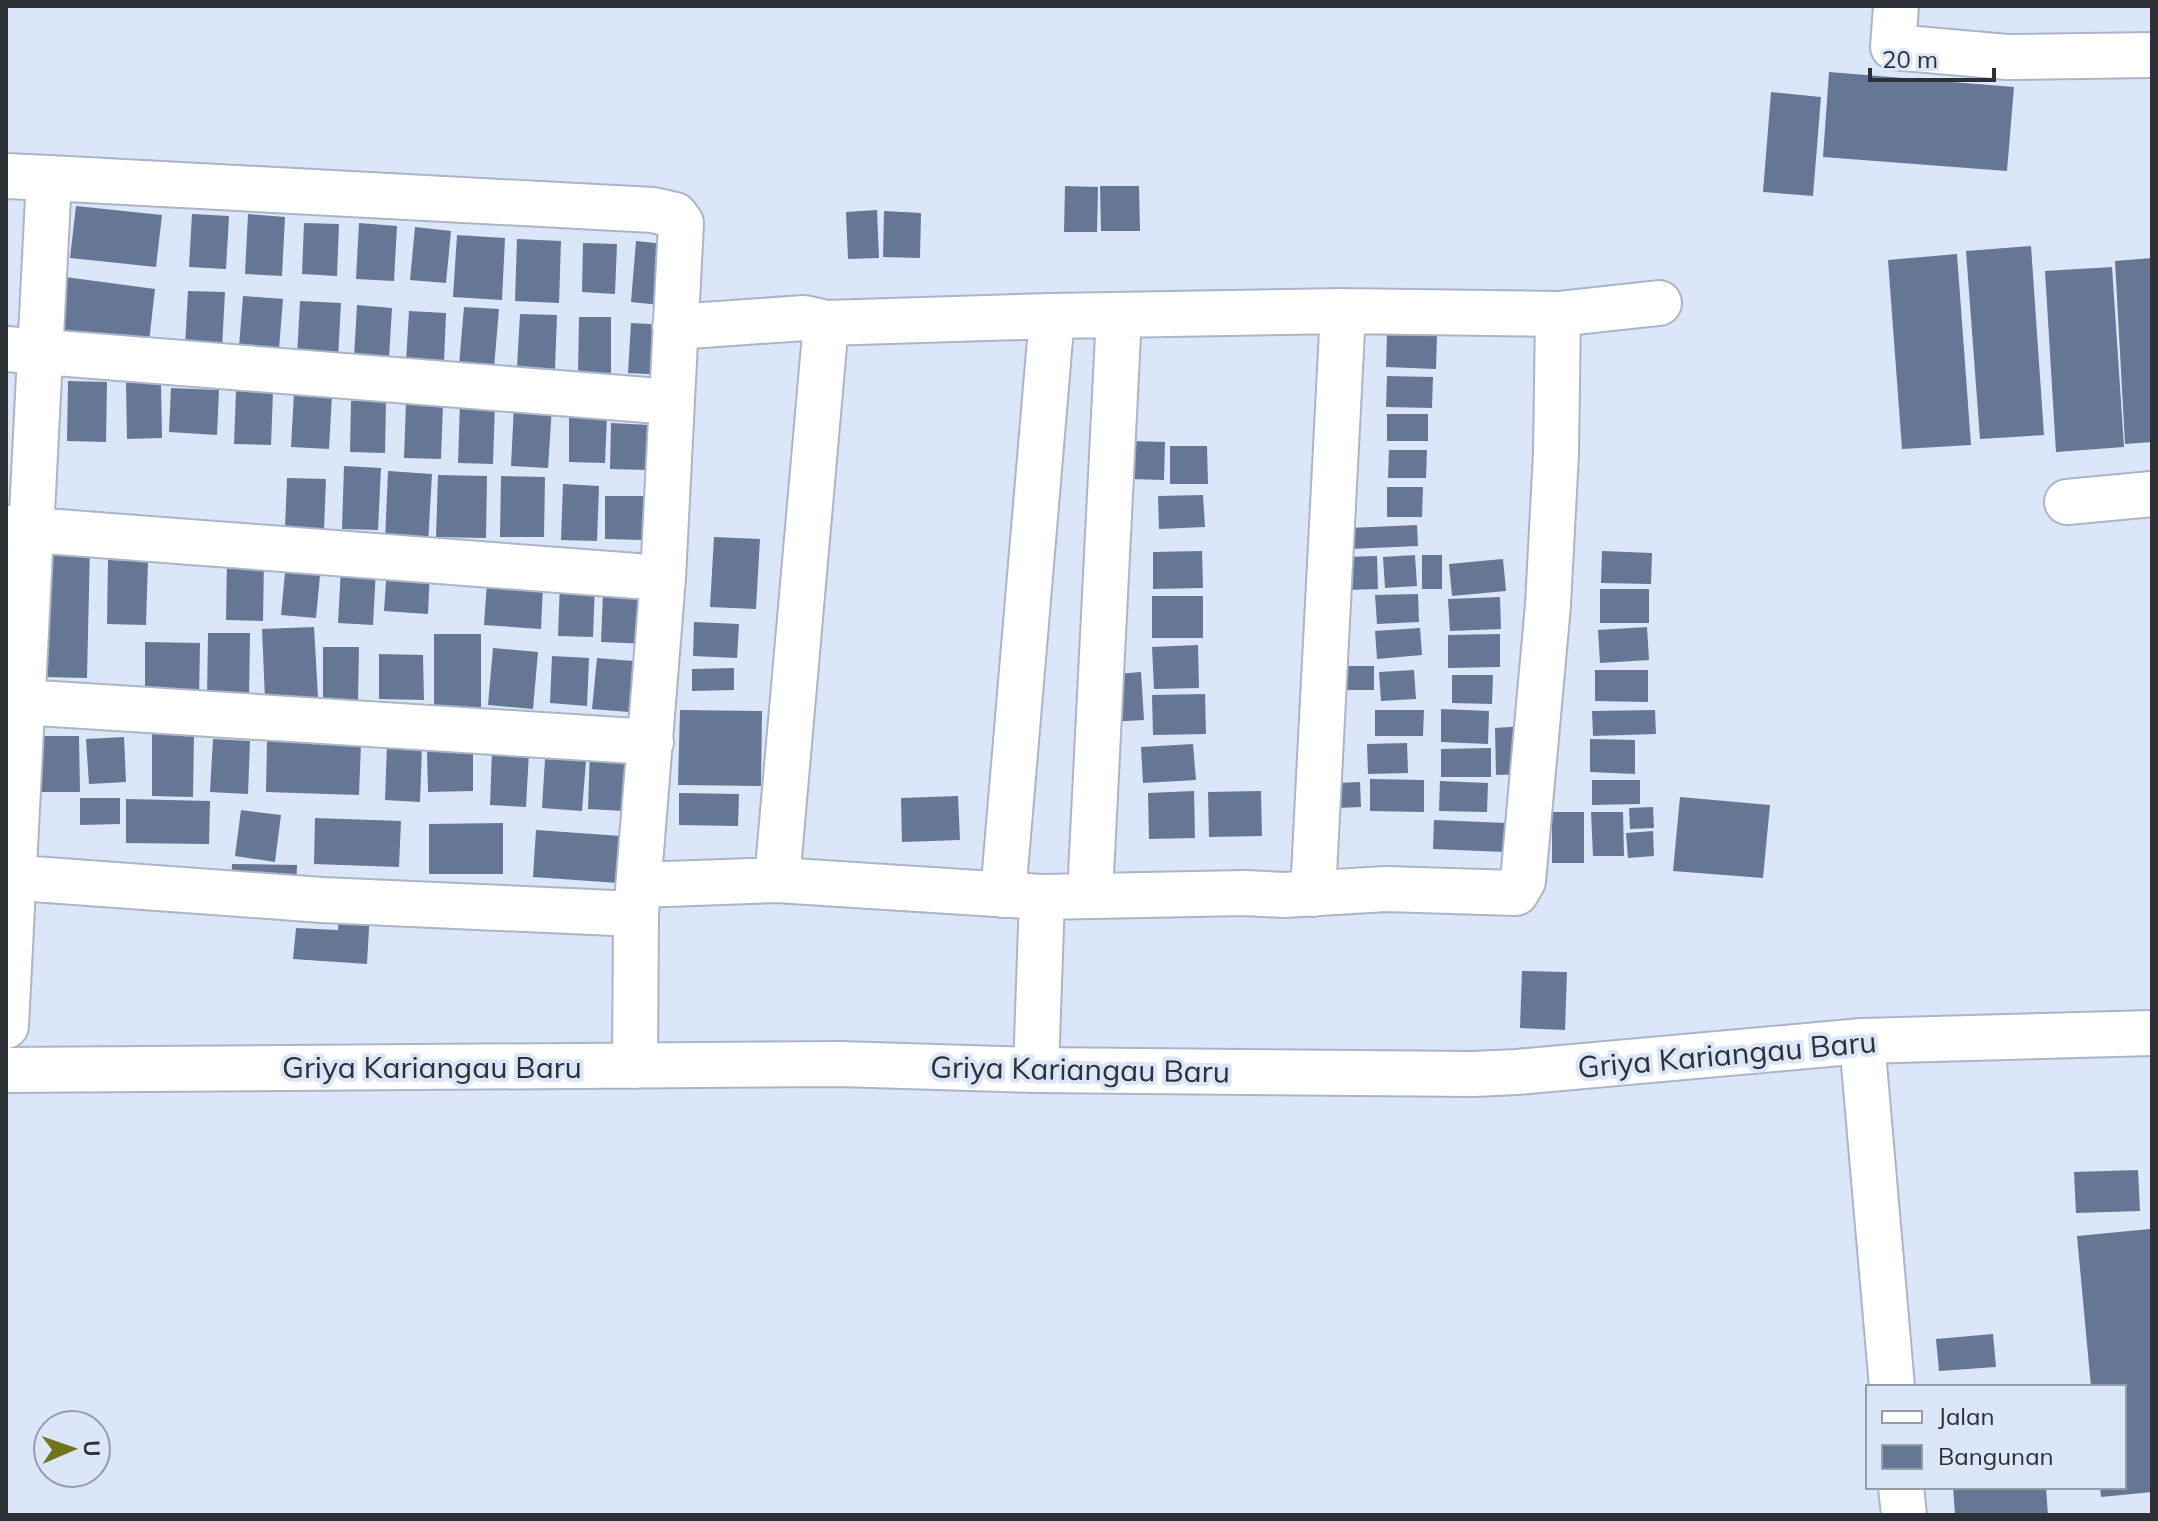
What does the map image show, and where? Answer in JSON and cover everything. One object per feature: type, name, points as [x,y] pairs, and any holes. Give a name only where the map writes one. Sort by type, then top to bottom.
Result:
[{"type":"street","points":[[1896,6],[1893,47],[2007,57],[2152,55]]},
{"type":"street","points":[[6,176],[653,210],[675,215],[681,223],[663,578],[637,900],[635,1066]]},
{"type":"street","points":[[6,1026],[23,350],[49,178]]},
{"type":"street","points":[[675,327],[804,318],[826,323],[1343,311],[1558,314],[1659,303]]},
{"type":"street","points":[[1313,894],[1343,311]]},
{"type":"street","points":[[10,877],[322,900],[637,900],[777,880],[1023,896],[1313,894],[1386,889],[1516,893],[1523,881],[1548,605],[1556,453],[1558,314]]},
{"type":"street","points":[[1090,895],[1119,315]]},
{"type":"street","points":[[1036,1070],[1023,896],[1052,316]]},
{"type":"street","points":[[777,880],[826,323]]},
{"type":"street","points":[[23,350],[672,402]]},
{"type":"street","points":[[2067,502],[2152,494]]},
{"type":"street","points":[[18,529],[663,578]]},
{"type":"street","points":[[14,702],[651,742]]},
{"type":"street","name":"Griya Kariangau Baru","points":[[6,1070],[839,1064],[1036,1070],[1502,1073],[1862,1041],[2152,1033]]},
{"type":"street","points":[[1862,1041],[1892,1385]]},
{"type":"street","points":[[1901,1489],[1904,1515]]},
{"type":"building","points":[[1829,72],[2014,87],[2007,171],[1823,157]]},
{"type":"building","points":[[1771,92],[1821,97],[1813,196],[1763,192]]},
{"type":"building","points":[[1065,186],[1098,187],[1097,232],[1064,232]]},
{"type":"building","points":[[1100,186],[1139,186],[1140,231],[1101,231]]},
{"type":"building","points":[[76,206],[162,215],[156,267],[70,258]]},
{"type":"building","points":[[877,210],[879,258],[848,259],[846,212]]},
{"type":"building","points":[[884,211],[921,213],[920,258],[883,257]]},
{"type":"building","points":[[192,214],[229,216],[226,269],[189,267]]},
{"type":"building","points":[[248,214],[285,217],[282,276],[245,274]]},
{"type":"building","points":[[304,223],[339,224],[337,276],[302,274]]},
{"type":"building","points":[[359,223],[397,226],[394,281],[356,279]]},
{"type":"building","points":[[415,227],[451,231],[446,283],[410,280]]},
{"type":"building","points":[[457,235],[505,238],[502,300],[453,297]]},
{"type":"building","points":[[517,239],[561,241],[559,303],[515,301]]},
{"type":"building","points":[[636,241],[674,245],[669,306],[631,302]]},
{"type":"building","points":[[583,243],[617,244],[615,294],[582,292]]},
{"type":"building","points":[[2031,246],[2044,435],[1980,439],[1966,251]]},
{"type":"building","points":[[1957,254],[1971,445],[1902,449],[1888,260]]},
{"type":"building","points":[[2152,258],[2152,442],[2125,444],[2115,261]]},
{"type":"building","points":[[2112,267],[2124,447],[2056,452],[2045,271]]},
{"type":"building","points":[[65,277],[155,289],[149,342],[58,330]]},
{"type":"building","points":[[188,291],[225,292],[222,349],[185,347]]},
{"type":"building","points":[[243,296],[283,299],[279,349],[239,347]]},
{"type":"building","points":[[300,301],[341,303],[338,358],[297,356]]},
{"type":"building","points":[[357,305],[392,308],[389,359],[354,357]]},
{"type":"building","points":[[464,307],[499,309],[494,368],[459,365]]},
{"type":"building","points":[[409,311],[446,313],[444,363],[406,362]]},
{"type":"building","points":[[520,314],[557,315],[555,369],[517,367]]},
{"type":"building","points":[[579,317],[611,317],[611,374],[578,373]]},
{"type":"building","points":[[631,323],[668,325],[665,375],[628,373]]},
{"type":"building","points":[[1387,334],[1437,335],[1436,369],[1386,367]]},
{"type":"building","points":[[1387,376],[1433,377],[1432,408],[1386,407]]},
{"type":"building","points":[[68,381],[107,382],[106,442],[67,441]]},
{"type":"building","points":[[126,383],[161,383],[162,438],[127,439]]},
{"type":"building","points":[[171,388],[219,390],[217,435],[169,432]]},
{"type":"building","points":[[236,390],[273,391],[271,445],[234,444]]},
{"type":"building","points":[[294,393],[332,395],[329,449],[291,447]]},
{"type":"building","points":[[351,401],[386,401],[385,453],[350,452]]},
{"type":"building","points":[[460,402],[495,403],[493,464],[458,463]]},
{"type":"building","points":[[406,403],[443,404],[441,459],[404,458]]},
{"type":"building","points":[[514,405],[552,407],[548,468],[511,466]]},
{"type":"building","points":[[1387,414],[1428,414],[1428,441],[1387,441]]},
{"type":"building","points":[[569,415],[607,415],[605,463],[569,462]]},
{"type":"building","points":[[611,423],[649,425],[647,470],[610,469]]},
{"type":"building","points":[[1130,441],[1165,442],[1164,480],[1129,479]]},
{"type":"building","points":[[1170,446],[1207,446],[1208,484],[1170,484]]},
{"type":"building","points":[[1389,450],[1427,450],[1426,478],[1388,478]]},
{"type":"building","points":[[344,466],[381,468],[378,530],[342,529]]},
{"type":"building","points":[[388,471],[432,474],[428,544],[385,541]]},
{"type":"building","points":[[438,475],[487,476],[486,538],[436,537]]},
{"type":"building","points":[[501,476],[545,477],[544,537],[500,537]]},
{"type":"building","points":[[287,478],[326,479],[324,530],[285,528]]},
{"type":"building","points":[[563,484],[599,486],[597,541],[561,540]]},
{"type":"building","points":[[1387,487],[1423,487],[1422,517],[1387,517]]},
{"type":"building","points":[[1203,495],[1205,527],[1159,529],[1158,496]]},
{"type":"building","points":[[605,496],[644,496],[642,540],[605,539]]},
{"type":"building","points":[[1417,525],[1418,546],[1350,549],[1349,528]]},
{"type":"building","points":[[714,537],[760,539],[756,609],[710,607]]},
{"type":"building","points":[[46,545],[90,545],[87,678],[43,677]]},
{"type":"building","points":[[1202,551],[1203,588],[1153,589],[1153,552]]},
{"type":"building","points":[[1602,551],[1652,553],[1651,584],[1601,583]]},
{"type":"building","points":[[1415,555],[1417,586],[1385,588],[1383,557]]},
{"type":"building","points":[[1422,555],[1442,555],[1442,589],[1422,589]]},
{"type":"building","points":[[1377,556],[1378,589],[1346,590],[1344,557]]},
{"type":"building","points":[[227,559],[264,559],[263,621],[226,620]]},
{"type":"building","points":[[1503,559],[1506,591],[1452,596],[1449,564]]},
{"type":"building","points":[[108,560],[148,561],[146,625],[107,624]]},
{"type":"building","points":[[286,562],[321,565],[316,618],[281,615]]},
{"type":"building","points":[[341,567],[376,569],[373,625],[338,623]]},
{"type":"building","points":[[387,567],[430,569],[428,614],[384,611]]},
{"type":"building","points":[[487,582],[543,585],[541,629],[484,625]]},
{"type":"building","points":[[560,582],[595,583],[593,637],[558,636]]},
{"type":"building","points":[[1600,589],[1649,589],[1649,623],[1600,623]]},
{"type":"building","points":[[603,593],[652,595],[649,644],[601,642]]},
{"type":"building","points":[[1418,594],[1419,622],[1377,624],[1375,595]]},
{"type":"building","points":[[1152,596],[1203,596],[1203,638],[1152,638]]},
{"type":"building","points":[[1500,597],[1501,629],[1450,631],[1448,599]]},
{"type":"building","points":[[694,622],[739,624],[737,658],[693,656]]},
{"type":"building","points":[[314,627],[318,697],[265,699],[262,629]]},
{"type":"building","points":[[1647,627],[1649,660],[1600,663],[1598,630]]},
{"type":"building","points":[[1420,628],[1422,655],[1377,659],[1375,631]]},
{"type":"building","points":[[208,633],[250,633],[249,699],[207,699]]},
{"type":"building","points":[[434,634],[481,634],[481,713],[434,713]]},
{"type":"building","points":[[1500,634],[1500,667],[1448,668],[1448,635]]},
{"type":"building","points":[[145,642],[200,643],[199,698],[145,697]]},
{"type":"building","points":[[1198,645],[1199,688],[1154,689],[1152,647]]},
{"type":"building","points":[[323,647],[359,647],[358,702],[323,701]]},
{"type":"building","points":[[493,648],[538,652],[533,709],[488,705]]},
{"type":"building","points":[[379,654],[423,655],[424,700],[379,699]]},
{"type":"building","points":[[552,656],[589,658],[587,706],[550,703]]},
{"type":"building","points":[[597,658],[633,661],[629,712],[592,709]]},
{"type":"building","points":[[1340,666],[1374,666],[1374,690],[1340,690]]},
{"type":"building","points":[[734,668],[734,690],[692,691],[692,669]]},
{"type":"building","points":[[1414,670],[1416,699],[1381,701],[1379,672]]},
{"type":"building","points":[[1595,670],[1648,670],[1648,702],[1595,701]]},
{"type":"building","points":[[1141,672],[1144,720],[1107,722],[1103,675]]},
{"type":"building","points":[[1452,675],[1493,675],[1492,704],[1452,703]]},
{"type":"building","points":[[1205,694],[1206,734],[1153,735],[1152,695]]},
{"type":"building","points":[[1441,709],[1489,711],[1488,744],[1441,742]]},
{"type":"building","points":[[680,710],[762,711],[761,786],[678,785]]},
{"type":"building","points":[[1375,710],[1424,710],[1423,736],[1375,736]]},
{"type":"building","points":[[1655,710],[1656,734],[1593,736],[1592,711]]},
{"type":"building","points":[[1525,726],[1526,774],[1496,775],[1495,728]]},
{"type":"building","points":[[152,733],[194,734],[193,797],[152,796]]},
{"type":"building","points":[[33,736],[79,736],[80,792],[33,792]]},
{"type":"building","points":[[124,737],[126,782],[89,784],[86,739]]},
{"type":"building","points":[[213,739],[250,741],[248,794],[210,792]]},
{"type":"building","points":[[1590,739],[1635,740],[1635,774],[1590,772]]},
{"type":"building","points":[[267,741],[361,743],[359,795],[266,792]]},
{"type":"building","points":[[1407,743],[1408,773],[1368,774],[1367,744]]},
{"type":"building","points":[[387,744],[422,746],[420,802],[385,800]]},
{"type":"building","points":[[1193,744],[1196,780],[1143,783],[1141,747]]},
{"type":"building","points":[[1491,748],[1491,777],[1441,777],[1441,749]]},
{"type":"building","points":[[473,750],[473,791],[428,792],[427,751]]},
{"type":"building","points":[[590,750],[627,752],[624,811],[588,809]]},
{"type":"building","points":[[492,751],[529,752],[526,807],[490,805]]},
{"type":"building","points":[[545,759],[586,761],[582,811],[542,808]]},
{"type":"building","points":[[1370,779],[1424,780],[1424,812],[1370,811]]},
{"type":"building","points":[[1592,780],[1640,780],[1640,804],[1592,805]]},
{"type":"building","points":[[1440,781],[1488,783],[1487,812],[1439,811]]},
{"type":"building","points":[[1360,782],[1361,807],[1337,808],[1336,783]]},
{"type":"building","points":[[1194,791],[1195,838],[1149,839],[1148,793]]},
{"type":"building","points":[[1261,791],[1262,836],[1209,837],[1208,792]]},
{"type":"building","points":[[679,793],[739,794],[738,826],[679,825]]},
{"type":"building","points":[[958,796],[960,840],[902,842],[901,798]]},
{"type":"building","points":[[1680,797],[1770,805],[1763,878],[1673,871]]},
{"type":"building","points":[[80,798],[120,798],[120,824],[80,825]]},
{"type":"building","points":[[126,799],[210,801],[209,844],[126,843]]},
{"type":"building","points":[[1653,807],[1654,828],[1630,829],[1629,808]]},
{"type":"building","points":[[241,810],[281,815],[275,862],[235,856]]},
{"type":"building","points":[[1552,812],[1584,812],[1584,863],[1552,863]]},
{"type":"building","points":[[1591,812],[1623,812],[1624,856],[1593,856]]},
{"type":"building","points":[[315,818],[401,821],[399,867],[314,864]]},
{"type":"building","points":[[1434,820],[1506,823],[1505,852],[1433,849]]},
{"type":"building","points":[[503,823],[503,874],[429,874],[429,824]]},
{"type":"building","points":[[536,830],[621,836],[618,883],[533,877]]},
{"type":"building","points":[[1653,831],[1654,856],[1628,858],[1626,833]]},
{"type":"building","points":[[232,864],[297,865],[296,894],[231,893]]},
{"type":"building","points":[[339,910],[370,911],[367,964],[293,959],[296,928],[338,930]]},
{"type":"building","points":[[1522,971],[1567,972],[1565,1030],[1520,1028]]},
{"type":"building","points":[[2138,1170],[2140,1211],[2076,1213],[2074,1172]]},
{"type":"building","points":[[2150,1229],[2152,1492],[2101,1497],[2100,1489],[2126,1489],[2126,1385],[2091,1385],[2077,1236]]},
{"type":"building","points":[[1993,1334],[1996,1367],[1939,1371],[1936,1339]]},
{"type":"building","points":[[1953,1489],[2046,1489],[2048,1515],[1955,1515]]}]
